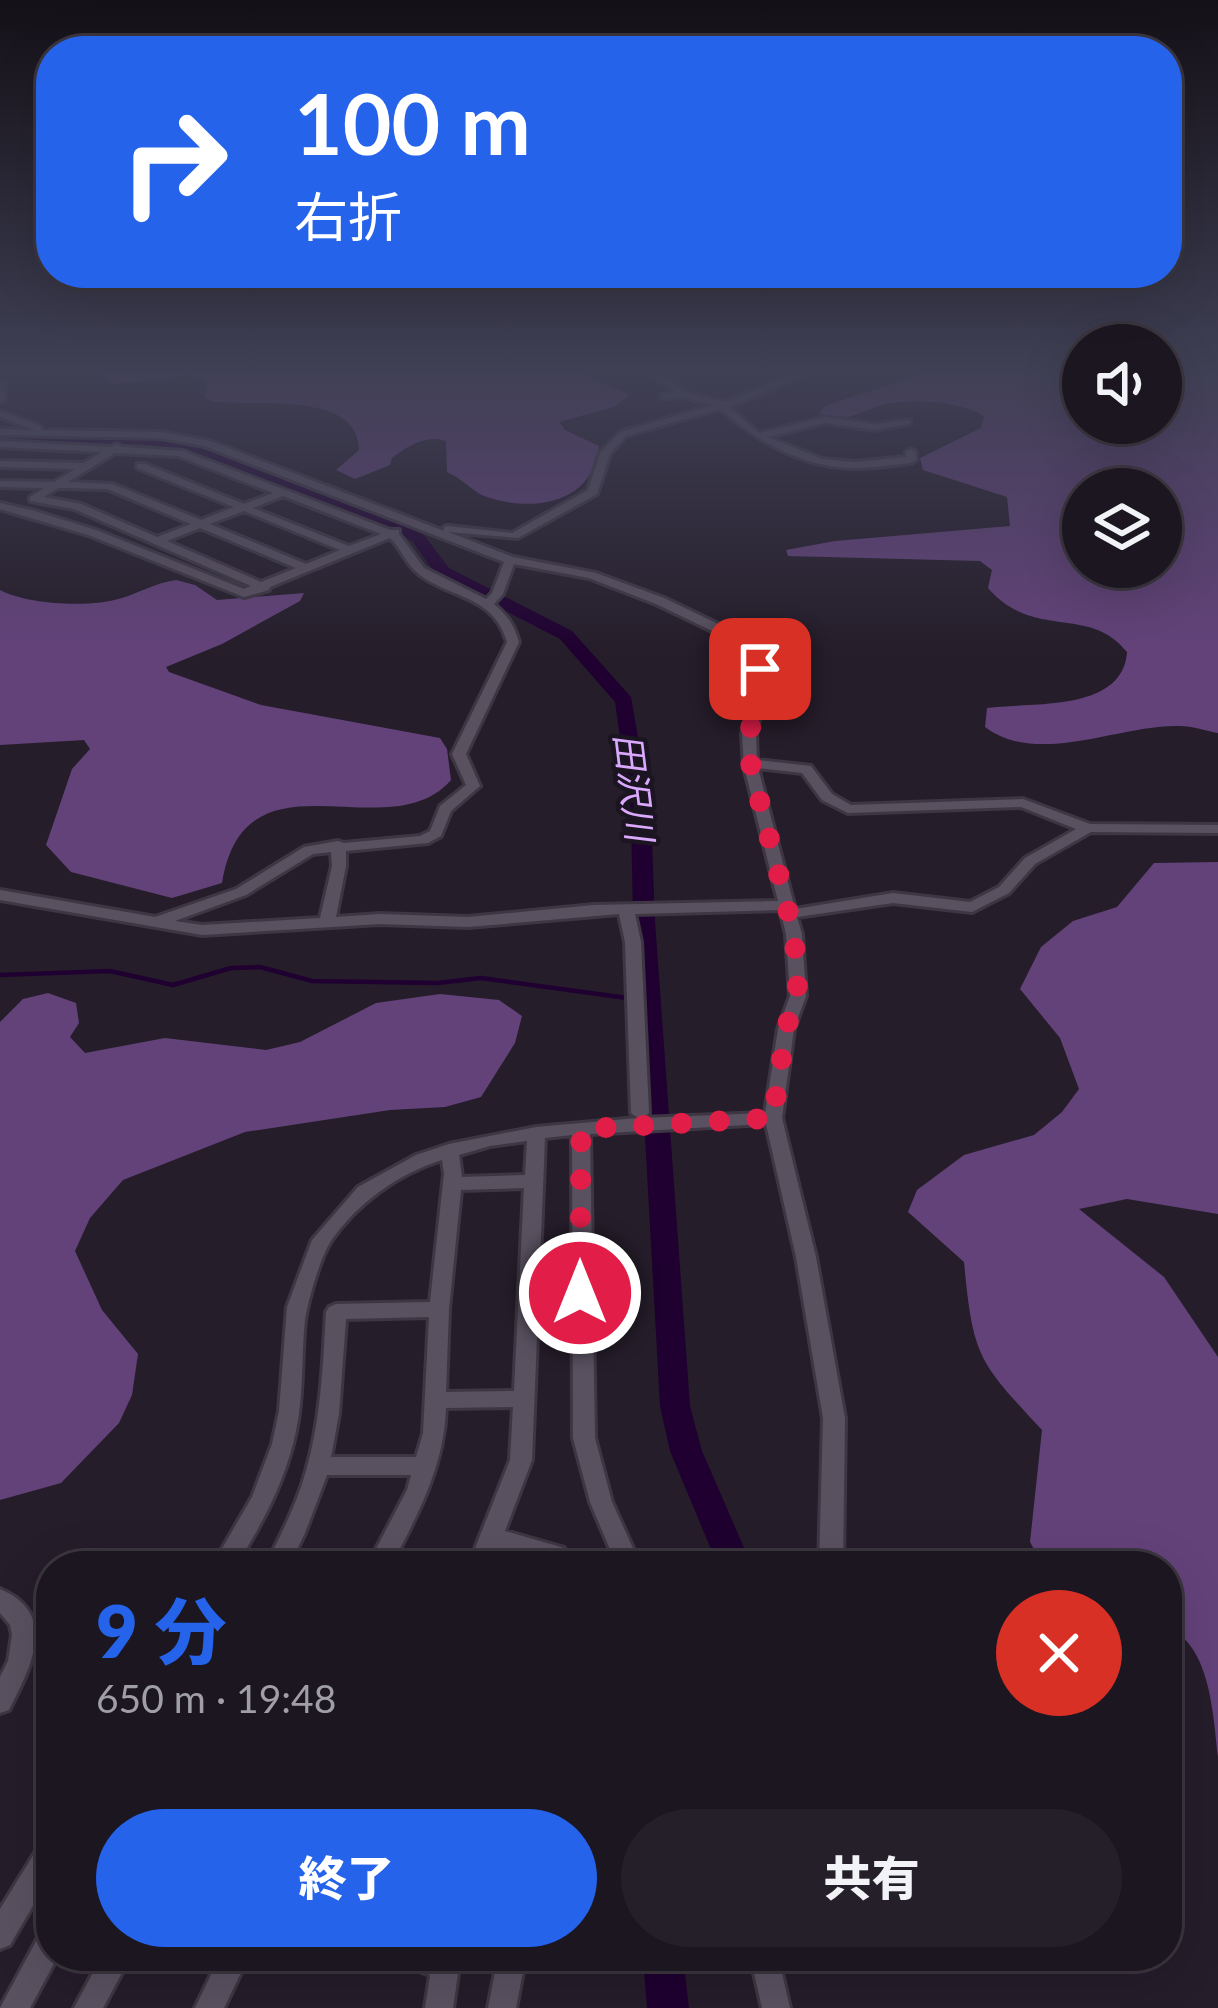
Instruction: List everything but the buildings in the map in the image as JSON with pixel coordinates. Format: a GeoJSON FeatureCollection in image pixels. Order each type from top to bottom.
{"type":"FeatureCollection","features":[{"type":"Feature","properties":{"kind":"street"},"geometry":{"type":"LineString","coordinates":[[92,463],[34,499],[77,506],[265,588]]}},
{"type":"Feature","properties":{"kind":"street"},"geometry":{"type":"LineString","coordinates":[[109,486],[146,463]]}},
{"type":"Feature","properties":{"kind":"street"},"geometry":{"type":"LineString","coordinates":[[156,922],[241,892],[309,850],[423,840],[436,833],[445,809],[473,786],[461,763],[462,742],[513,642],[504,614],[492,600],[424,573],[414,565],[405,543],[391,534],[200,463]]}},
{"type":"Feature","properties":{"kind":"street"},"geometry":{"type":"LineString","coordinates":[[255,463],[510,560],[616,583],[735,637],[762,676],[749,734],[751,763],[789,910],[798,996],[786,1028],[773,1118],[806,1257],[835,1418],[831,1551]]}},
{"type":"Feature","properties":{"kind":"street"},"geometry":{"type":"LineString","coordinates":[[435,529],[519,534],[593,492],[601,463]]}},
{"type":"Feature","properties":{"kind":"street"},"geometry":{"type":"LineString","coordinates":[[827,463],[861,463]]}},
{"type":"Feature","properties":{"kind":"street"},"geometry":{"type":"LineString","coordinates":[[0,464],[86,466]]}},
{"type":"Feature","properties":{"kind":"street"},"geometry":{"type":"LineString","coordinates":[[141,466],[351,551]]}},
{"type":"Feature","properties":{"kind":"street"},"geometry":{"type":"LineString","coordinates":[[0,484],[109,486],[308,569]]}},
{"type":"Feature","properties":{"kind":"street"},"geometry":{"type":"LineString","coordinates":[[157,541],[284,492]]}},
{"type":"Feature","properties":{"kind":"street"},"geometry":{"type":"LineString","coordinates":[[0,506],[52,515],[139,555],[244,593],[418,523]]}},
{"type":"Feature","properties":{"kind":"street"},"geometry":{"type":"LineString","coordinates":[[492,600],[510,560]]}},
{"type":"Feature","properties":{"kind":"street"},"geometry":{"type":"LineString","coordinates":[[751,763],[806,769],[827,797],[848,809],[1023,803],[1088,828],[1218,829]]}},
{"type":"Feature","properties":{"kind":"street"},"geometry":{"type":"LineString","coordinates":[[0,895],[202,930],[328,922],[468,922],[626,909],[789,910],[892,898],[972,908],[1004,890],[1030,861],[1088,828]]}},
{"type":"Feature","properties":{"kind":"street"},"geometry":{"type":"LineString","coordinates":[[328,922],[339,866],[338,845]]}},
{"type":"Feature","properties":{"kind":"street"},"geometry":{"type":"LineString","coordinates":[[626,909],[633,942],[640,1113]]}},
{"type":"Feature","properties":{"kind":"street"},"geometry":{"type":"LineString","coordinates":[[233,1551],[270,1489],[288,1423],[297,1307],[309,1258],[320,1237],[369,1187],[448,1150],[536,1133],[773,1118]]}},
{"type":"Feature","properties":{"kind":"street"},"geometry":{"type":"LineString","coordinates":[[581,1129],[584,1438],[601,1502],[622,1551]]}},
{"type":"Feature","properties":{"kind":"street"},"geometry":{"type":"LineString","coordinates":[[487,1551],[521,1460],[536,1133]]}},
{"type":"Feature","properties":{"kind":"street"},"geometry":{"type":"LineString","coordinates":[[386,1551],[427,1466],[437,1400],[439,1309],[453,1184],[448,1150]]}},
{"type":"Feature","properties":{"kind":"street"},"geometry":{"type":"LineString","coordinates":[[453,1184],[533,1181]]}},
{"type":"Feature","properties":{"kind":"street"},"geometry":{"type":"LineString","coordinates":[[285,1551],[305,1516],[331,1420],[336,1312],[439,1309]]}},
{"type":"Feature","properties":{"kind":"street"},"geometry":{"type":"LineString","coordinates":[[437,1400],[525,1399]]}},
{"type":"Feature","properties":{"kind":"street"},"geometry":{"type":"LineString","coordinates":[[321,1466],[427,1466]]}},
{"type":"Feature","properties":{"kind":"street"},"geometry":{"type":"LineString","coordinates":[[494,1537],[542,1551]]}},
{"type":"Feature","properties":{"kind":"street"},"geometry":{"type":"LineString","coordinates":[[0,1599],[14,1609],[27,1636],[25,1654],[0,1702]]}},
{"type":"Feature","properties":{"kind":"street"},"geometry":{"type":"LineString","coordinates":[[0,1935],[36,1875]]}},
{"type":"Feature","properties":{"kind":"street"},"geometry":{"type":"LineString","coordinates":[[14,2008],[36,1969]]}},
{"type":"Feature","properties":{"kind":"street"},"geometry":{"type":"LineString","coordinates":[[88,2008],[109,1971]]}},
{"type":"Feature","properties":{"kind":"street"},"geometry":{"type":"LineString","coordinates":[[209,2008],[228,1971]]}},
{"type":"Feature","properties":{"kind":"street"},"geometry":{"type":"LineString","coordinates":[[439,2008],[444,1971]]}},
{"type":"Feature","properties":{"kind":"street"},"geometry":{"type":"LineString","coordinates":[[502,2008],[509,1971]]}},
{"type":"Feature","properties":{"kind":"street"},"geometry":{"type":"LineString","coordinates":[[767,1971],[776,2008]]}},
{"type":"Feature","properties":{"kind":"shaded area"},"geometry":{"type":"Polygon","coordinates":[[[344,463],[391,463],[355,479],[336,470],[344,463]]]}},
{"type":"Feature","properties":{"kind":"shaded area"},"geometry":{"type":"Polygon","coordinates":[[[447,463],[595,463],[574,491],[542,503],[505,502],[482,495],[447,472],[447,463]]]}},
{"type":"Feature","properties":{"kind":"shaded area"},"geometry":{"type":"Polygon","coordinates":[[[921,463],[1218,463],[1218,733],[1185,726],[1054,744],[1006,738],[985,727],[987,708],[1049,704],[1092,695],[1122,672],[1127,652],[1096,629],[1024,614],[1006,604],[988,588],[992,570],[980,561],[788,556],[786,550],[835,541],[1010,526],[1007,497],[923,470],[921,463]]]}},
{"type":"Feature","properties":{"kind":"shaded area"},"geometry":{"type":"Polygon","coordinates":[[[176,580],[195,585],[217,600],[304,593],[300,601],[222,644],[166,667],[169,672],[261,705],[440,738],[447,749],[451,780],[424,799],[392,807],[288,808],[259,818],[236,841],[222,883],[172,898],[71,872],[46,845],[72,769],[90,749],[84,740],[0,745],[0,590],[43,602],[94,603],[176,580]]]}},
{"type":"Feature","properties":{"kind":"shaded area"},"geometry":{"type":"Polygon","coordinates":[[[1218,862],[1218,1214],[1127,1199],[1079,1209],[1164,1277],[1218,1357],[1218,1757],[1207,1683],[1193,1649],[1182,1636],[1182,1551],[1035,1551],[1030,1542],[1042,1430],[982,1356],[971,1319],[964,1262],[908,1212],[917,1190],[964,1155],[1034,1135],[1062,1112],[1079,1089],[1060,1038],[1020,989],[1041,947],[1073,921],[1117,907],[1154,863],[1218,862]]]}},
{"type":"Feature","properties":{"kind":"shaded area"},"geometry":{"type":"Polygon","coordinates":[[[48,993],[76,1003],[79,1023],[70,1037],[85,1053],[165,1038],[266,1050],[300,1042],[376,1003],[440,994],[499,1000],[522,1016],[515,1043],[481,1097],[445,1107],[390,1110],[245,1132],[123,1180],[90,1218],[75,1251],[102,1310],[138,1354],[132,1395],[119,1423],[61,1483],[0,1500],[0,1022],[23,999],[48,993]]]}},
{"type":"Feature","properties":{"kind":"waterway","name":"田沢川"},"geometry":{"type":"LineString","coordinates":[[233,463],[418,538],[443,572],[566,635],[624,701],[641,813],[675,1406],[686,1451],[729,1551]]}},
{"type":"Feature","properties":{"kind":"waterway"},"geometry":{"type":"LineString","coordinates":[[0,975],[110,971],[173,985],[231,968],[260,967],[312,981],[438,983],[481,978],[649,1001]]}},
{"type":"Feature","properties":{"kind":"waterway","name":"田沢川"},"geometry":{"type":"LineString","coordinates":[[664,1971],[668,2008]]}},
{"type":"Feature","properties":{"kind":"route"},"geometry":{"type":"LineString","coordinates":[[580,1293],[581,1129],[773,1118],[786,1028],[798,996],[794,934],[751,767],[749,734],[762,682],[760,669]]}}]}
